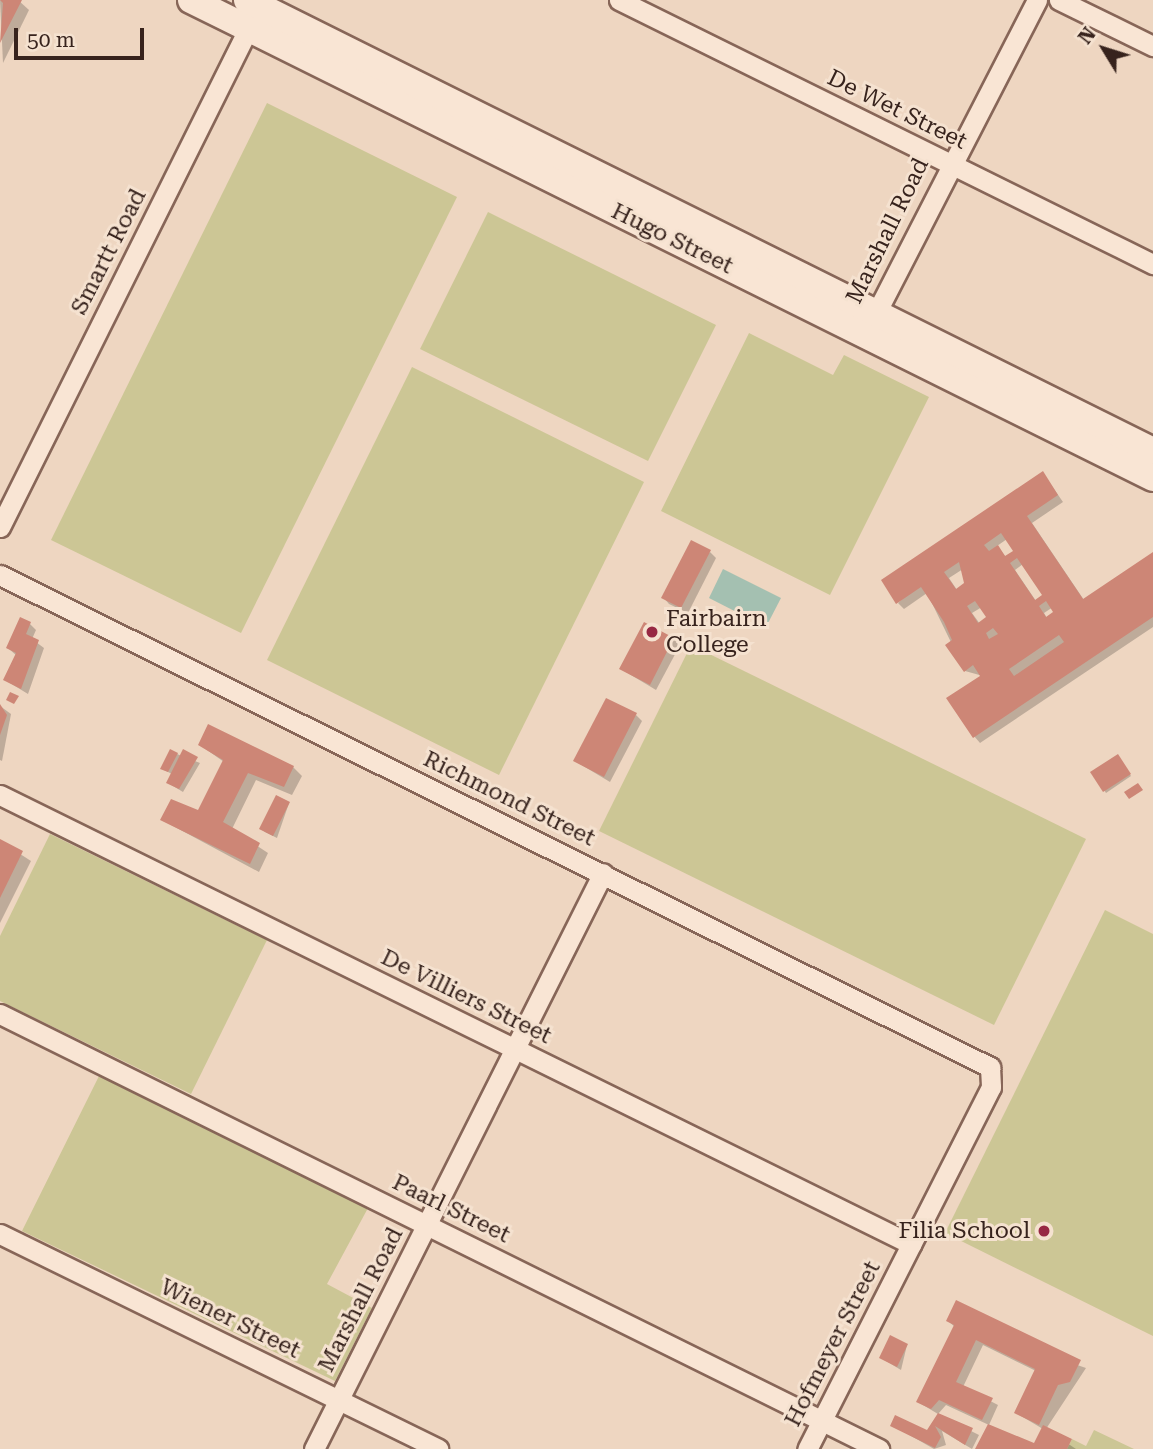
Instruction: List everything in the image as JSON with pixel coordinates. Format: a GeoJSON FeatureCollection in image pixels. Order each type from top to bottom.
{"type":"FeatureCollection","features":[{"type":"Feature","properties":{"kind":"street","name":"Hugo Street"},"geometry":{"type":"LineString","coordinates":[[191,0],[254,9],[870,324],[1153,478]]}},
{"type":"Feature","properties":{"kind":"street","name":"De Wet Street"},"geometry":{"type":"LineString","coordinates":[[619,0],[1153,264]]}},
{"type":"Feature","properties":{"kind":"street","name":"Marshall Road"},"geometry":{"type":"LineString","coordinates":[[870,324],[948,163],[1037,0]]}},
{"type":"Feature","properties":{"kind":"street"},"geometry":{"type":"LineString","coordinates":[[1059,0],[1153,46]]}},
{"type":"Feature","properties":{"kind":"street","name":"Smartt Road"},"geometry":{"type":"LineString","coordinates":[[0,527],[254,9]]}},
{"type":"Feature","properties":{"kind":"street","name":"Hugo Street"},"geometry":{"type":"LineString","coordinates":[[870,324],[1153,451]]}},
{"type":"Feature","properties":{"kind":"street","name":"Richmond Street"},"geometry":{"type":"LineString","coordinates":[[0,575],[985,1063],[992,1073]]}},
{"type":"Feature","properties":{"kind":"street","name":"De Villiers Street"},"geometry":{"type":"LineString","coordinates":[[0,795],[911,1244]]}},
{"type":"Feature","properties":{"kind":"street","name":"Marshall Road"},"geometry":{"type":"LineString","coordinates":[[314,1449],[513,1047],[603,873]]}},
{"type":"Feature","properties":{"kind":"street","name":"Paarl Street"},"geometry":{"type":"LineString","coordinates":[[0,1014],[879,1449]]}},
{"type":"Feature","properties":{"kind":"street","name":"Hofmeyer Street"},"geometry":{"type":"LineString","coordinates":[[807,1449],[911,1244],[992,1073]]}},
{"type":"Feature","properties":{"kind":"street","name":"Wiener Street"},"geometry":{"type":"LineString","coordinates":[[0,1234],[438,1449]]}},
{"type":"Feature","properties":{"kind":"shaded area"},"geometry":{"type":"Polygon","coordinates":[[[267,103],[457,197],[241,633],[51,540],[267,103]]]}},
{"type":"Feature","properties":{"kind":"shaded area"},"geometry":{"type":"Polygon","coordinates":[[[488,212],[716,325],[648,461],[420,349],[488,212]]]}},
{"type":"Feature","properties":{"kind":"shaded area"},"geometry":{"type":"Polygon","coordinates":[[[749,333],[833,375],[844,355],[929,397],[830,595],[661,511],[749,333]]]}},
{"type":"Feature","properties":{"kind":"shaded area"},"geometry":{"type":"Polygon","coordinates":[[[412,367],[644,482],[499,775],[267,660],[412,367]]]}},
{"type":"Feature","properties":{"kind":"shaded area"},"geometry":{"type":"Polygon","coordinates":[[[723,569],[781,598],[766,627],[709,598],[723,569]]]}},
{"type":"Feature","properties":{"kind":"shaded area"},"geometry":{"type":"Polygon","coordinates":[[[691,645],[1086,839],[994,1025],[599,831],[691,645]]]}},
{"type":"Feature","properties":{"kind":"shaded area"},"geometry":{"type":"Polygon","coordinates":[[[50,834],[267,940],[191,1094],[0,1001],[0,936],[50,834]]]}},
{"type":"Feature","properties":{"kind":"shaded area"},"geometry":{"type":"Polygon","coordinates":[[[1105,910],[1153,934],[1153,1336],[945,1233],[1105,910]]]}},
{"type":"Feature","properties":{"kind":"shaded area"},"geometry":{"type":"Polygon","coordinates":[[[99,1076],[368,1208],[327,1284],[372,1308],[335,1381],[22,1231],[99,1076]]]}},
{"type":"Feature","properties":{"kind":"shaded area"},"geometry":{"type":"Polygon","coordinates":[[[1094,1430],[1134,1449],[1067,1449],[1072,1439],[1086,1446],[1094,1430]]]}},
{"type":"Feature","properties":{"kind":"building"},"geometry":{"type":"Polygon","coordinates":[[[0,0],[22,0],[0,43],[3,3],[0,0]]]}},
{"type":"Feature","properties":{"kind":"building"},"geometry":{"type":"Polygon","coordinates":[[[1043,471],[1058,495],[1027,516],[1083,599],[1153,552],[1153,617],[973,738],[946,698],[980,676],[973,665],[964,672],[945,645],[952,640],[944,622],[921,587],[896,604],[881,580],[1043,471]],[[1001,533],[984,545],[989,551],[998,545],[1005,556],[1013,551],[1001,533]],[[1017,558],[1010,563],[1035,600],[1042,595],[1017,558]],[[959,562],[944,572],[956,589],[964,583],[959,562]],[[975,601],[967,606],[978,623],[986,617],[975,601]],[[1046,601],[1039,606],[1046,617],[1053,612],[1046,601]],[[993,628],[986,633],[989,639],[998,634],[993,628]],[[1059,635],[1009,669],[1014,676],[1064,642],[1059,635]]]}},
{"type":"Feature","properties":{"kind":"building"},"geometry":{"type":"Polygon","coordinates":[[[691,540],[711,550],[681,608],[661,598],[691,540]]]}},
{"type":"Feature","properties":{"kind":"building"},"geometry":{"type":"Polygon","coordinates":[[[20,617],[31,622],[26,634],[39,640],[21,689],[3,680],[16,653],[6,648],[20,617]]]}},
{"type":"Feature","properties":{"kind":"building"},"geometry":{"type":"Polygon","coordinates":[[[644,622],[674,638],[650,685],[619,669],[644,622]]]}},
{"type":"Feature","properties":{"kind":"building"},"geometry":{"type":"Polygon","coordinates":[[[10,692],[19,696],[14,704],[6,700],[10,692]]]}},
{"type":"Feature","properties":{"kind":"building"},"geometry":{"type":"Polygon","coordinates":[[[606,698],[637,713],[604,777],[573,761],[606,698]]]}},
{"type":"Feature","properties":{"kind":"building"},"geometry":{"type":"Polygon","coordinates":[[[0,704],[7,715],[0,735],[0,704]]]}},
{"type":"Feature","properties":{"kind":"building"},"geometry":{"type":"Polygon","coordinates":[[[208,724],[294,766],[284,787],[248,773],[223,822],[260,843],[250,864],[160,820],[171,799],[198,810],[223,760],[198,745],[208,724]]]}},
{"type":"Feature","properties":{"kind":"building"},"geometry":{"type":"Polygon","coordinates":[[[170,749],[178,753],[168,772],[160,769],[170,749]]]}},
{"type":"Feature","properties":{"kind":"building"},"geometry":{"type":"Polygon","coordinates":[[[183,749],[198,757],[179,789],[166,783],[183,749]]]}},
{"type":"Feature","properties":{"kind":"building"},"geometry":{"type":"Polygon","coordinates":[[[1118,754],[1131,774],[1103,792],[1090,772],[1118,754]]]}},
{"type":"Feature","properties":{"kind":"building"},"geometry":{"type":"Polygon","coordinates":[[[1138,783],[1143,790],[1129,799],[1124,792],[1138,783]]]}},
{"type":"Feature","properties":{"kind":"building"},"geometry":{"type":"Polygon","coordinates":[[[276,795],[290,802],[273,836],[259,829],[276,795]]]}},
{"type":"Feature","properties":{"kind":"building"},"geometry":{"type":"Polygon","coordinates":[[[0,839],[23,851],[0,898],[0,839]]]}},
{"type":"Feature","properties":{"kind":"building"},"geometry":{"type":"Polygon","coordinates":[[[956,1300],[1081,1360],[1070,1382],[1058,1385],[1039,1425],[1014,1413],[1035,1369],[976,1340],[956,1382],[993,1398],[982,1420],[939,1400],[931,1409],[916,1402],[954,1325],[946,1321],[956,1300]]]}},
{"type":"Feature","properties":{"kind":"building"},"geometry":{"type":"Polygon","coordinates":[[[890,1335],[908,1344],[897,1367],[879,1358],[890,1335]]]}},
{"type":"Feature","properties":{"kind":"building"},"geometry":{"type":"Polygon","coordinates":[[[938,1413],[973,1428],[965,1445],[935,1426],[941,1437],[935,1448],[890,1426],[895,1415],[927,1430],[938,1413]]]}},
{"type":"Feature","properties":{"kind":"building"},"geometry":{"type":"Polygon","coordinates":[[[988,1424],[1034,1443],[1043,1425],[1072,1439],[1067,1449],[975,1449],[988,1424]]]}},
{"type":"Feature","properties":{"kind":"place","name":"Fairbairn College"},"geometry":{"type":"Point","coordinates":[652,632]}},
{"type":"Feature","properties":{"kind":"place","name":"Filia School"},"geometry":{"type":"Point","coordinates":[1044,1231]}}]}
